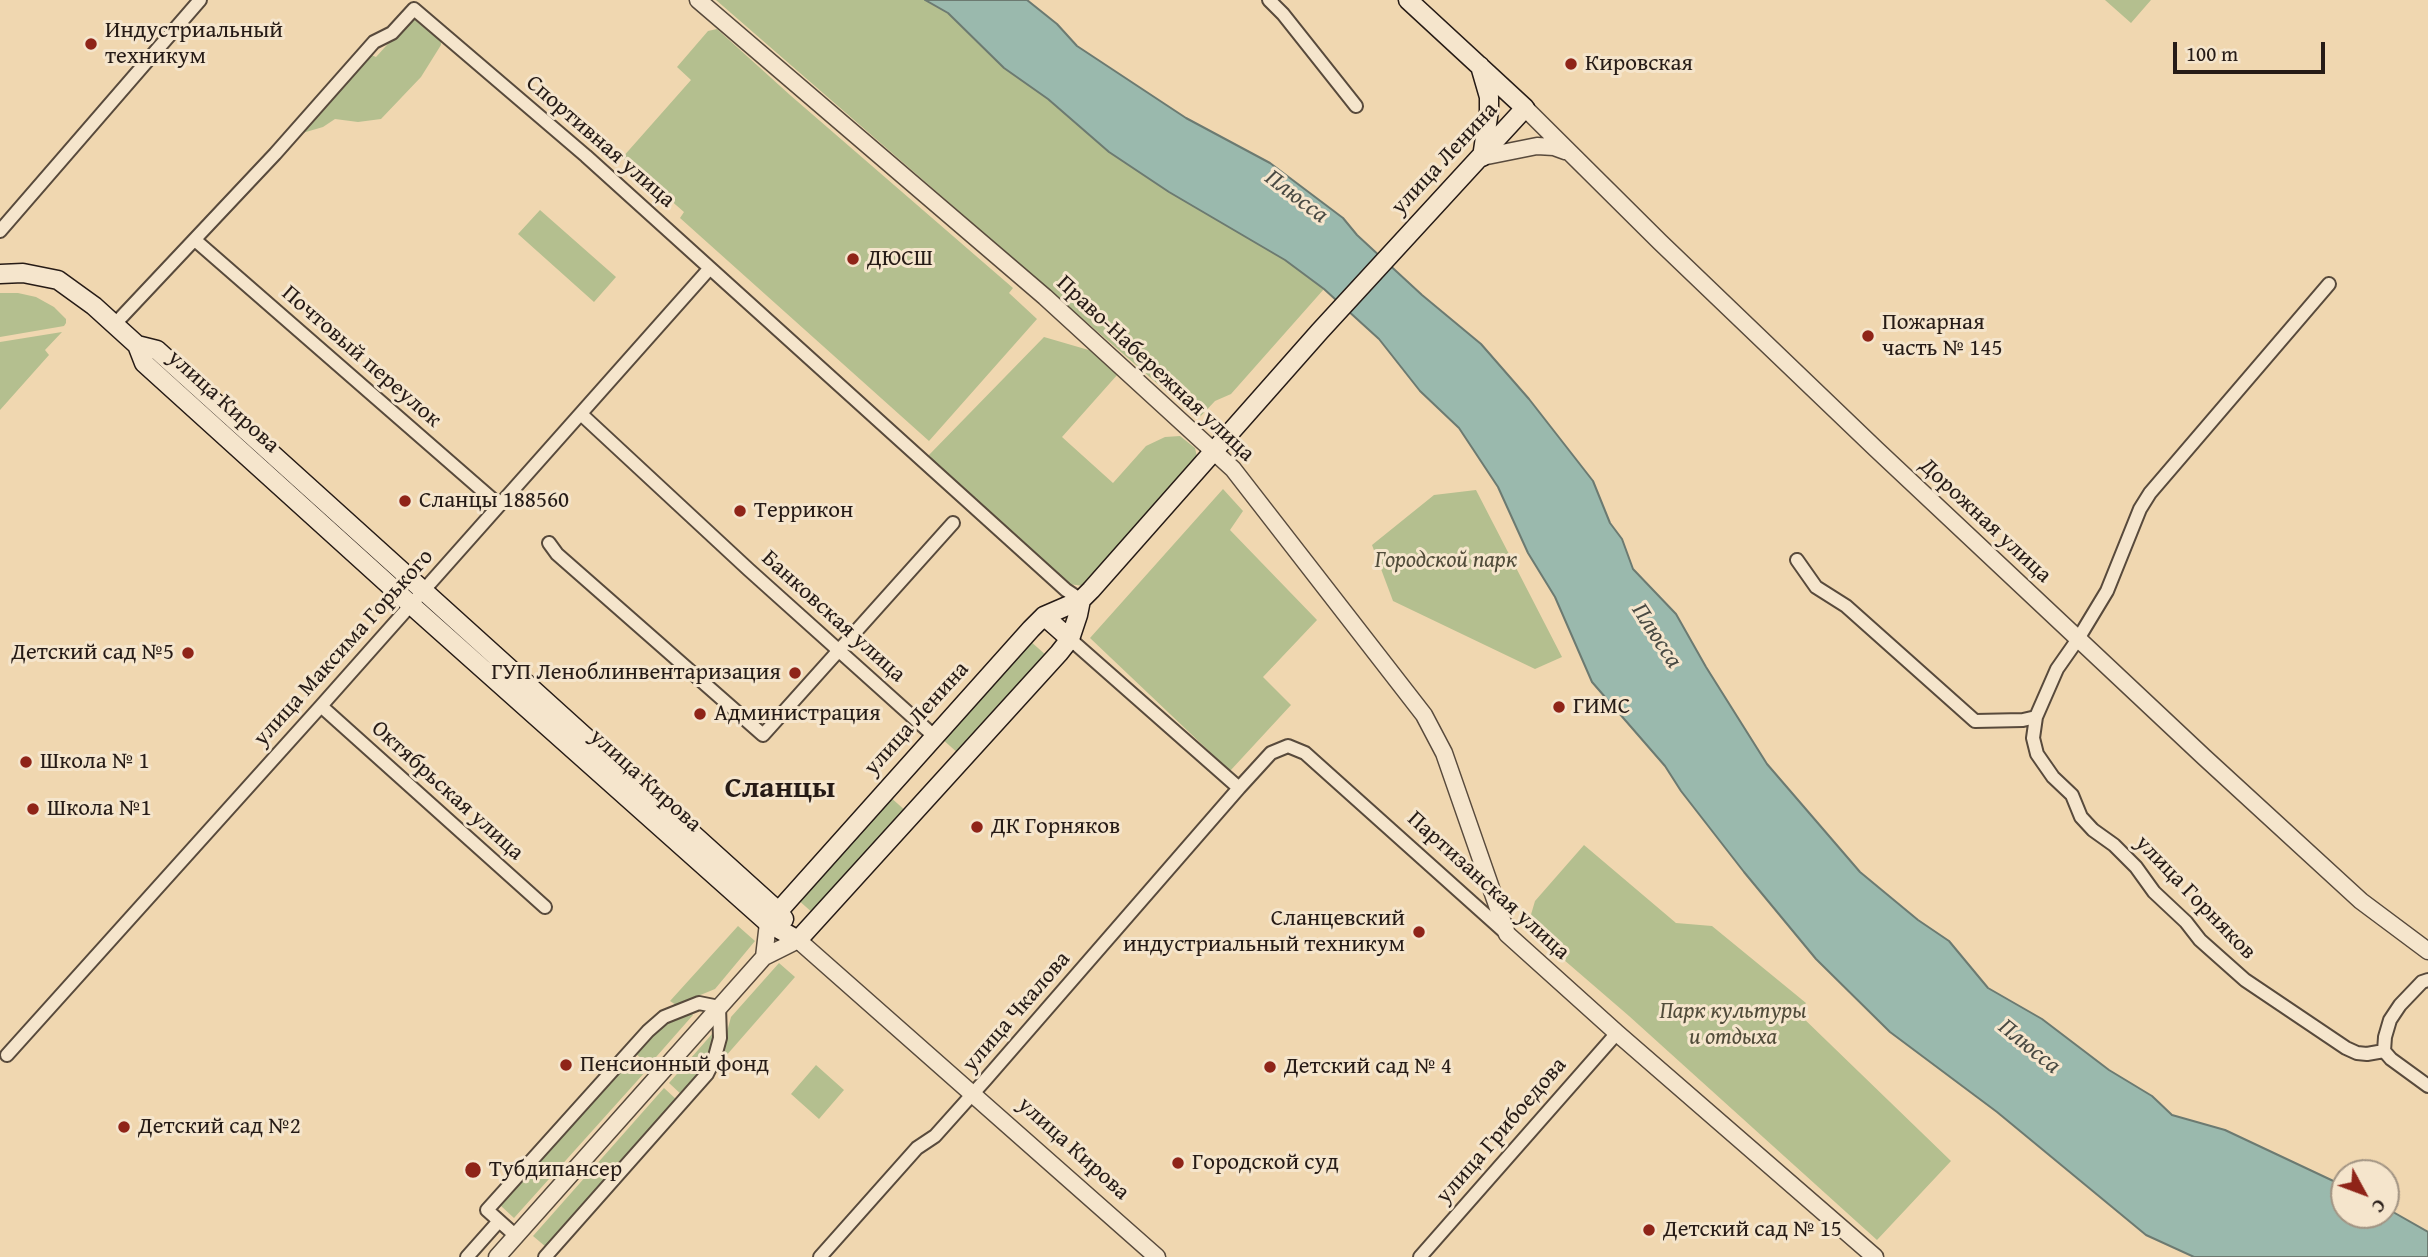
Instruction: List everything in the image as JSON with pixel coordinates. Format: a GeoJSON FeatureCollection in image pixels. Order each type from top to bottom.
{"type":"FeatureCollection","features":[{"type":"Feature","properties":{"kind":"main road"},"geometry":{"type":"LineString","coordinates":[[1408,0],[1525,108]]}},
{"type":"Feature","properties":{"kind":"main road"},"geometry":{"type":"LineString","coordinates":[[1480,66],[1489,97],[1482,157]]}},
{"type":"Feature","properties":{"kind":"main road","name":"улица Ленина"},"geometry":{"type":"LineString","coordinates":[[773,917],[1044,616],[1081,600],[1320,331],[1525,108]]}},
{"type":"Feature","properties":{"kind":"main road"},"geometry":{"type":"LineString","coordinates":[[0,274],[23,273],[58,280],[137,345]]}},
{"type":"Feature","properties":{"kind":"main road","name":"улица Кирова"},"geometry":{"type":"LineString","coordinates":[[137,345],[157,350],[424,590],[797,940]]}},
{"type":"Feature","properties":{"kind":"main road","name":"улица Кирова"},"geometry":{"type":"LineString","coordinates":[[137,345],[144,363],[411,605],[773,917]]}},
{"type":"Feature","properties":{"kind":"main road","name":"улица Ленина"},"geometry":{"type":"LineString","coordinates":[[797,940],[1070,639],[1081,600]]}},
{"type":"Feature","properties":{"kind":"main road"},"geometry":{"type":"LineString","coordinates":[[1044,616],[1070,639]]}},
{"type":"Feature","properties":{"kind":"street"},"geometry":{"type":"LineString","coordinates":[[0,230],[200,0]]}},
{"type":"Feature","properties":{"kind":"street","name":"Право-Набережная улица"},"geometry":{"type":"LineString","coordinates":[[698,0],[1045,297],[1233,469],[1424,715],[1444,753],[1507,934]]}},
{"type":"Feature","properties":{"kind":"street"},"geometry":{"type":"LineString","coordinates":[[1269,0],[1356,106]]}},
{"type":"Feature","properties":{"kind":"street","name":"Спортивная улица"},"geometry":{"type":"LineString","coordinates":[[114,325],[275,154],[374,42],[392,33],[414,9],[586,156],[1060,585],[1081,600]]}},
{"type":"Feature","properties":{"kind":"street","name":"Дорожная улица"},"geometry":{"type":"LineString","coordinates":[[1525,108],[1876,449],[2078,639],[2361,901],[2428,951]]}},
{"type":"Feature","properties":{"kind":"street"},"geometry":{"type":"LineString","coordinates":[[1482,157],[1537,146],[1554,147],[1569,153]]}},
{"type":"Feature","properties":{"kind":"street","name":"Почтовый переулок"},"geometry":{"type":"LineString","coordinates":[[195,240],[499,505]]}},
{"type":"Feature","properties":{"kind":"street","name":"улица Максима Горького"},"geometry":{"type":"LineString","coordinates":[[7,1055],[710,268]]}},
{"type":"Feature","properties":{"kind":"street","name":"улица Горняков"},"geometry":{"type":"LineString","coordinates":[[2329,284],[2150,493],[2132,527],[2107,591],[2057,669],[2036,717],[2033,738],[2037,754],[2053,777],[2072,795],[2081,817],[2136,867],[2154,892],[2174,909],[2200,940],[2245,979],[2346,1048],[2367,1054],[2384,1051]]}},
{"type":"Feature","properties":{"kind":"street","name":"Банковская улица"},"geometry":{"type":"LineString","coordinates":[[581,414],[934,736]]}},
{"type":"Feature","properties":{"kind":"street"},"geometry":{"type":"LineString","coordinates":[[549,543],[557,554],[763,735],[953,523]]}},
{"type":"Feature","properties":{"kind":"street"},"geometry":{"type":"LineString","coordinates":[[1797,560],[1816,587],[1846,607],[1975,721],[2023,720],[2036,717]]}},
{"type":"Feature","properties":{"kind":"street"},"geometry":{"type":"LineString","coordinates":[[1070,639],[1239,789]]}},
{"type":"Feature","properties":{"kind":"street","name":"Октябрьская улица"},"geometry":{"type":"LineString","coordinates":[[321,706],[545,907]]}},
{"type":"Feature","properties":{"kind":"street","name":"Партизанская улица"},"geometry":{"type":"LineString","coordinates":[[1239,789],[1271,753],[1288,746],[1305,753],[1617,1033],[1873,1256]]}},
{"type":"Feature","properties":{"kind":"street","name":"улица Чкалова"},"geometry":{"type":"LineString","coordinates":[[820,1257],[918,1148],[935,1136],[973,1094],[1239,789]]}},
{"type":"Feature","properties":{"kind":"street"},"geometry":{"type":"LineString","coordinates":[[764,957],[773,917]]}},
{"type":"Feature","properties":{"kind":"street","name":"улица Ленина"},"geometry":{"type":"LineString","coordinates":[[497,1257],[764,957],[797,940]]}},
{"type":"Feature","properties":{"kind":"street","name":"улица Кирова"},"geometry":{"type":"LineString","coordinates":[[797,940],[1157,1257]]}},
{"type":"Feature","properties":{"kind":"street"},"geometry":{"type":"LineString","coordinates":[[2428,980],[2416,987],[2400,1004],[2387,1029],[2384,1051],[2390,1059],[2428,1086]]}},
{"type":"Feature","properties":{"kind":"street"},"geometry":{"type":"LineString","coordinates":[[516,1236],[487,1210],[648,1031],[664,1017],[699,1003],[719,1007],[720,1038],[707,1074],[545,1257]]}},
{"type":"Feature","properties":{"kind":"street","name":"улица Грибоедова"},"geometry":{"type":"LineString","coordinates":[[1420,1257],[1617,1033]]}},
{"type":"Feature","properties":{"kind":"street"},"geometry":{"type":"LineString","coordinates":[[467,1257],[499,1221]]}},
{"type":"Feature","properties":{"kind":"green space"},"geometry":{"type":"Polygon","coordinates":[[[716,0],[925,0],[948,13],[1004,68],[1169,192],[1285,260],[1324,289],[1231,394],[1215,401],[1198,419],[716,0]]]}},
{"type":"Feature","properties":{"kind":"green space"},"geometry":{"type":"Polygon","coordinates":[[[2105,0],[2151,0],[2131,23],[2105,0]]]}},
{"type":"Feature","properties":{"kind":"green space"},"geometry":{"type":"Polygon","coordinates":[[[414,19],[441,41],[441,45],[421,77],[381,119],[358,122],[335,119],[323,127],[299,134],[369,54],[376,57],[405,25],[414,19]]]}},
{"type":"Feature","properties":{"kind":"green space","name":"ДЮСШ"},"geometry":{"type":"Polygon","coordinates":[[[717,29],[1013,288],[1009,293],[1037,319],[929,441],[680,218],[684,212],[622,158],[691,80],[677,67],[708,31],[717,29]]]}},
{"type":"Feature","properties":{"kind":"green space"},"geometry":{"type":"Polygon","coordinates":[[[540,210],[616,277],[594,302],[518,234],[540,210]]]}},
{"type":"Feature","properties":{"kind":"green space"},"geometry":{"type":"Polygon","coordinates":[[[0,293],[36,297],[54,307],[66,319],[66,323],[64,326],[0,337],[0,293]]]}},
{"type":"Feature","properties":{"kind":"green space"},"geometry":{"type":"Polygon","coordinates":[[[62,332],[45,350],[49,355],[0,410],[0,342],[62,332]]]}},
{"type":"Feature","properties":{"kind":"green space"},"geometry":{"type":"Polygon","coordinates":[[[1044,337],[1092,351],[1118,374],[1062,437],[1113,483],[1146,446],[1165,437],[1180,436],[1195,448],[1197,457],[1084,586],[1068,584],[927,457],[1044,337]]]}},
{"type":"Feature","properties":{"kind":"green space"},"geometry":{"type":"Polygon","coordinates":[[[1223,489],[1243,511],[1230,530],[1317,620],[1263,677],[1291,705],[1230,771],[1090,638],[1223,489]]]}},
{"type":"Feature","properties":{"kind":"green space","name":"Городской парк"},"geometry":{"type":"Polygon","coordinates":[[[1476,490],[1562,657],[1535,669],[1393,601],[1372,545],[1434,495],[1476,490]]]}},
{"type":"Feature","properties":{"kind":"green space"},"geometry":{"type":"Polygon","coordinates":[[[1029,640],[1047,656],[959,754],[941,738],[1029,640]]]}},
{"type":"Feature","properties":{"kind":"green space"},"geometry":{"type":"Polygon","coordinates":[[[889,796],[907,812],[814,914],[797,899],[889,796]]]}},
{"type":"Feature","properties":{"kind":"green space","name":"Парк культуры и отдыха"},"geometry":{"type":"Polygon","coordinates":[[[1584,845],[1676,923],[1712,926],[1806,1003],[1798,1013],[1951,1161],[1877,1240],[1629,1016],[1527,928],[1535,901],[1584,845]]]}},
{"type":"Feature","properties":{"kind":"green space"},"geometry":{"type":"Polygon","coordinates":[[[738,926],[755,941],[715,989],[676,1005],[670,1001],[738,926]]]}},
{"type":"Feature","properties":{"kind":"green space"},"geometry":{"type":"Polygon","coordinates":[[[779,963],[795,977],[718,1065],[731,1017],[779,963]]]}},
{"type":"Feature","properties":{"kind":"green space"},"geometry":{"type":"Polygon","coordinates":[[[691,1013],[693,1015],[649,1065],[635,1053],[665,1023],[691,1013]]]}},
{"type":"Feature","properties":{"kind":"green space"},"geometry":{"type":"Polygon","coordinates":[[[712,1034],[715,1039],[704,1069],[682,1095],[669,1083],[712,1034]]]}},
{"type":"Feature","properties":{"kind":"green space"},"geometry":{"type":"Polygon","coordinates":[[[631,1057],[646,1071],[514,1218],[500,1205],[631,1057]]]}},
{"type":"Feature","properties":{"kind":"green space"},"geometry":{"type":"Polygon","coordinates":[[[816,1065],[844,1090],[819,1119],[791,1094],[816,1065]]]}},
{"type":"Feature","properties":{"kind":"green space"},"geometry":{"type":"Polygon","coordinates":[[[664,1088],[677,1100],[546,1247],[533,1236],[664,1088]]]}},
{"type":"Feature","properties":{"kind":"water","name":"Плюсса"},"geometry":{"type":"Polygon","coordinates":[[[925,0],[1027,0],[1057,24],[1077,46],[1186,118],[1270,163],[1343,218],[1357,235],[1422,295],[1481,344],[1529,399],[1593,481],[1610,523],[1622,539],[1633,569],[1676,614],[1767,764],[1860,872],[1918,920],[1949,941],[1988,988],[2042,1019],[2109,1070],[2152,1096],[2172,1115],[2225,1130],[2330,1179],[2330,1229],[2400,1229],[2400,1216],[2428,1232],[2428,1257],[2194,1257],[2146,1235],[1997,1112],[1890,1032],[1816,959],[1744,872],[1681,791],[1665,766],[1592,682],[1555,597],[1528,553],[1498,487],[1459,428],[1420,391],[1379,339],[1324,289],[1285,260],[1169,192],[1109,152],[1048,99],[1004,68],[948,13],[925,0]]]}},
{"type":"Feature","properties":{"kind":"place","name":"Индустриальный техникум"},"geometry":{"type":"Point","coordinates":[91,44]}},
{"type":"Feature","properties":{"kind":"place","name":"Кировская"},"geometry":{"type":"Point","coordinates":[1571,64]}},
{"type":"Feature","properties":{"kind":"place","name":"ДЮСШ"},"geometry":{"type":"Point","coordinates":[853,259]}},
{"type":"Feature","properties":{"kind":"place","name":"Пожарная часть № 145"},"geometry":{"type":"Point","coordinates":[1868,336]}},
{"type":"Feature","properties":{"kind":"place","name":"Сланцы 188560"},"geometry":{"type":"Point","coordinates":[405,501]}},
{"type":"Feature","properties":{"kind":"place","name":"Террикон"},"geometry":{"type":"Point","coordinates":[740,511]}},
{"type":"Feature","properties":{"kind":"place","name":"Детский сад №5"},"geometry":{"type":"Point","coordinates":[188,653]}},
{"type":"Feature","properties":{"kind":"place","name":"ГУП Леноблинвентаризация"},"geometry":{"type":"Point","coordinates":[795,673]}},
{"type":"Feature","properties":{"kind":"place","name":"ГИМС"},"geometry":{"type":"Point","coordinates":[1559,707]}},
{"type":"Feature","properties":{"kind":"place","name":"Администрация"},"geometry":{"type":"Point","coordinates":[700,714]}},
{"type":"Feature","properties":{"kind":"place","name":"Школа № 1"},"geometry":{"type":"Point","coordinates":[26,762]}},
{"type":"Feature","properties":{"kind":"place","name":"Школа №1"},"geometry":{"type":"Point","coordinates":[33,809]}},
{"type":"Feature","properties":{"kind":"place","name":"ДК Горняков"},"geometry":{"type":"Point","coordinates":[977,827]}},
{"type":"Feature","properties":{"kind":"place","name":"Сланцевский индустриальный техникум"},"geometry":{"type":"Point","coordinates":[1419,932]}},
{"type":"Feature","properties":{"kind":"place","name":"Пенсионный фонд"},"geometry":{"type":"Point","coordinates":[566,1065]}},
{"type":"Feature","properties":{"kind":"place","name":"Детский сад № 4"},"geometry":{"type":"Point","coordinates":[1270,1067]}},
{"type":"Feature","properties":{"kind":"place","name":"Детский сад №2"},"geometry":{"type":"Point","coordinates":[124,1127]}},
{"type":"Feature","properties":{"kind":"place","name":"Городской суд"},"geometry":{"type":"Point","coordinates":[1178,1163]}},
{"type":"Feature","properties":{"kind":"place","name":"Тубдипансер"},"geometry":{"type":"Point","coordinates":[473,1170]}},
{"type":"Feature","properties":{"kind":"place","name":"Детский сад № 15"},"geometry":{"type":"Point","coordinates":[1649,1230]}},
{"type":"Feature","properties":{"kind":"district","name":"Сланцы"},"geometry":{"type":"Point","coordinates":[780,789]}}]}
